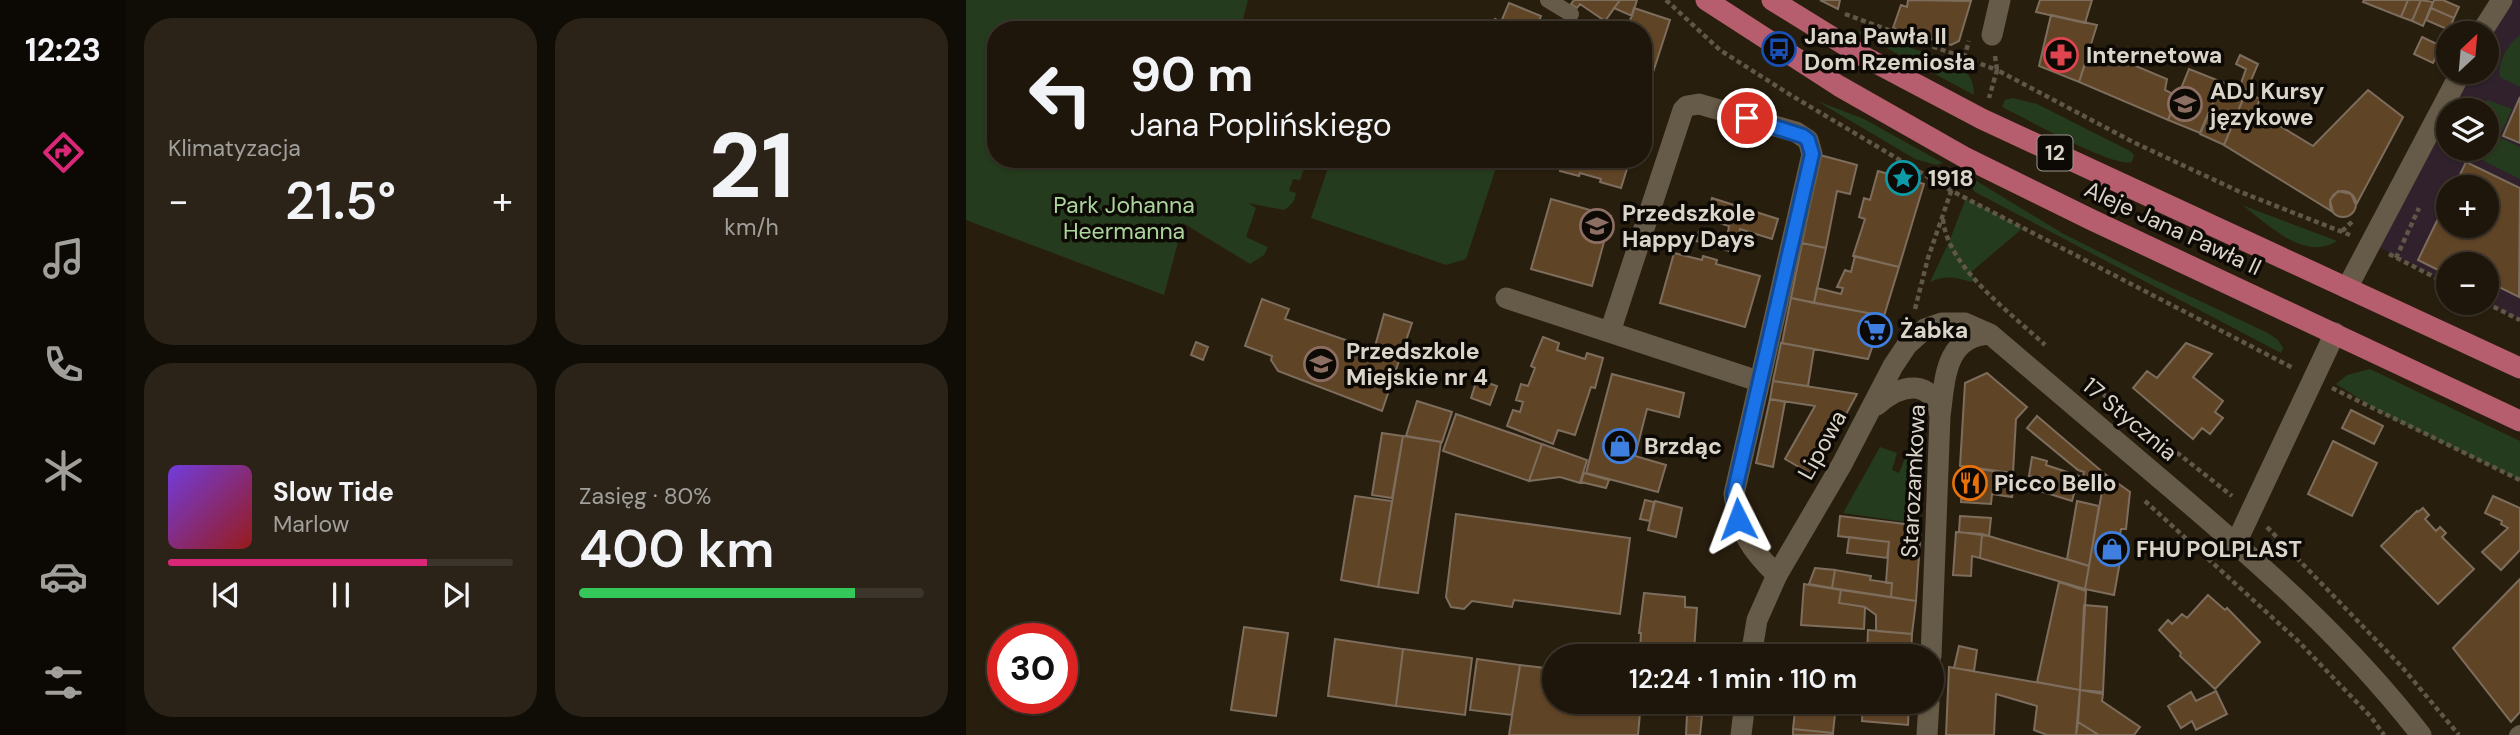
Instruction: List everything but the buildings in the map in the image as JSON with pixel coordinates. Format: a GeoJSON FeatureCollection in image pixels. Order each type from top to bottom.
{"type":"FeatureCollection","features":[{"type":"Feature","properties":{"kind":"main road","name":"Aleje Jana Pawła II"},"geometry":{"type":"LineString","coordinates":[[1706,0],[1839,86],[1944,146],[2092,220],[2520,421]]}},
{"type":"Feature","properties":{"kind":"main road","name":"Aleje Jana Pawła II"},"geometry":{"type":"LineString","coordinates":[[1772,0],[1861,55],[1982,119],[2520,368]]}},
{"type":"Feature","properties":{"kind":"street"},"geometry":{"type":"LineString","coordinates":[[1993,35],[2000,0]]}},
{"type":"Feature","properties":{"kind":"street"},"geometry":{"type":"LineString","coordinates":[[2489,21],[2502,0]]}},
{"type":"Feature","properties":{"kind":"street"},"geometry":{"type":"LineString","coordinates":[[2347,288],[2455,84]]}},
{"type":"Feature","properties":{"kind":"street"},"geometry":{"type":"LineString","coordinates":[[1610,332],[1683,110],[1692,104],[1699,104],[1796,132],[1808,140],[1812,154],[1734,494],[1738,519],[1746,540],[1777,575]]}},
{"type":"Feature","properties":{"kind":"street"},"geometry":{"type":"LineString","coordinates":[[1506,298],[1758,382]]}},
{"type":"Feature","properties":{"kind":"street","name":"Lipowa"},"geometry":{"type":"LineString","coordinates":[[1753,644],[1757,621],[1777,575],[1907,345],[1925,329],[1942,323],[1965,323],[1990,334]]}},
{"type":"Feature","properties":{"kind":"street"},"geometry":{"type":"LineString","coordinates":[[2236,543],[2335,333]]}},
{"type":"Feature","properties":{"kind":"street","name":"17 Stycznia"},"geometry":{"type":"LineString","coordinates":[[1990,334],[2236,543],[2321,620],[2386,690],[2421,735]]}},
{"type":"Feature","properties":{"kind":"street","name":"Starozamkowa"},"geometry":{"type":"LineString","coordinates":[[1931,644],[1940,416],[1945,379],[1954,353],[1964,341],[1976,335],[1990,334]]}},
{"type":"Feature","properties":{"kind":"street"},"geometry":{"type":"LineString","coordinates":[[1872,409],[1903,388],[1918,387],[1933,397],[1940,416]]}},
{"type":"Feature","properties":{"kind":"street"},"geometry":{"type":"LineString","coordinates":[[1741,735],[1744,714]]}},
{"type":"Feature","properties":{"kind":"street"},"geometry":{"type":"LineString","coordinates":[[1927,735],[1928,714]]}},
{"type":"Feature","properties":{"kind":"lane"},"geometry":{"type":"LineString","coordinates":[[1548,0],[1571,14]]}},
{"type":"Feature","properties":{"kind":"path"},"geometry":{"type":"LineString","coordinates":[[1666,0],[1720,50],[1950,190],[2313,378],[2520,480]]}},
{"type":"Feature","properties":{"kind":"path"},"geometry":{"type":"LineString","coordinates":[[2480,88],[2503,44]]}},
{"type":"Feature","properties":{"kind":"path"},"geometry":{"type":"LineString","coordinates":[[1997,70],[2133,142],[2238,191],[2370,242],[2436,278]]}},
{"type":"Feature","properties":{"kind":"path"},"geometry":{"type":"LineString","coordinates":[[1907,345],[1928,258],[1950,190]]}},
{"type":"Feature","properties":{"kind":"path"},"geometry":{"type":"LineString","coordinates":[[1942,214],[1944,234],[1969,274],[2060,360],[2043,378]]}},
{"type":"Feature","properties":{"kind":"path"},"geometry":{"type":"LineString","coordinates":[[2499,310],[2520,320]]}},
{"type":"Feature","properties":{"kind":"path"},"geometry":{"type":"LineString","coordinates":[[2137,494],[2298,640],[2371,717],[2384,735]]}},
{"type":"Feature","properties":{"kind":"shaded area"},"geometry":{"type":"Polygon","coordinates":[[[2502,0],[2520,0],[2520,320],[2499,310],[2499,252],[2436,252],[2436,278],[2370,242],[2436,119],[2436,161],[2499,161],[2499,98],[2447,98],[2455,84],[2499,84],[2499,21],[2492,21],[2502,0]]]}},
{"type":"Feature","properties":{"kind":"green space","name":"Park Johanna Heermanna"},"geometry":{"type":"Polygon","coordinates":[[[966,0],[1248,0],[1242,21],[987,21],[987,168],[1304,168],[1300,180],[1293,179],[1289,191],[1296,193],[1292,203],[1284,210],[1248,203],[1256,208],[1246,237],[1268,247],[1264,255],[1250,264],[1183,223],[1164,295],[966,220],[966,0]]]}},
{"type":"Feature","properties":{"kind":"green space"},"geometry":{"type":"Polygon","coordinates":[[[1849,28],[1958,63],[1970,77],[1974,95],[1849,28]]]}},
{"type":"Feature","properties":{"kind":"green space"},"geometry":{"type":"Polygon","coordinates":[[[2520,35],[2520,87],[2500,77],[2500,66],[2511,43],[2520,35]]]}},
{"type":"Feature","properties":{"kind":"green space"},"geometry":{"type":"Polygon","coordinates":[[[2013,98],[2037,104],[2130,151],[2134,155],[2132,162],[2122,162],[2089,150],[2002,107],[2005,100],[2013,98]]]}},
{"type":"Feature","properties":{"kind":"green space"},"geometry":{"type":"Polygon","coordinates":[[[1817,101],[1864,119],[1943,163],[1936,165],[1915,159],[1817,101]]]}},
{"type":"Feature","properties":{"kind":"green space"},"geometry":{"type":"Polygon","coordinates":[[[2499,104],[2512,109],[2499,137],[2499,104]]]}},
{"type":"Feature","properties":{"kind":"green space"},"geometry":{"type":"Polygon","coordinates":[[[2499,137],[2520,147],[2520,179],[2484,161],[2499,161],[2499,137]]]}},
{"type":"Feature","properties":{"kind":"green space"},"geometry":{"type":"Polygon","coordinates":[[[1328,168],[1496,168],[1466,259],[1446,265],[1311,218],[1328,168]]]}},
{"type":"Feature","properties":{"kind":"green space"},"geometry":{"type":"Polygon","coordinates":[[[1970,177],[2062,233],[2268,333],[2278,340],[2283,348],[2281,353],[1975,192],[1970,185],[1970,177]]]}},
{"type":"Feature","properties":{"kind":"green space"},"geometry":{"type":"Polygon","coordinates":[[[1966,198],[2023,228],[1970,273],[1975,279],[1971,282],[1941,278],[1930,282],[1949,242],[1966,198]]]}},
{"type":"Feature","properties":{"kind":"green space"},"geometry":{"type":"Polygon","coordinates":[[[2242,205],[2337,241],[2325,246],[2299,244],[2242,205]]]}},
{"type":"Feature","properties":{"kind":"green space"},"geometry":{"type":"Polygon","coordinates":[[[2370,369],[2520,441],[2520,480],[2383,414],[2336,384],[2347,375],[2370,369]]]}},
{"type":"Feature","properties":{"kind":"green space"},"geometry":{"type":"Polygon","coordinates":[[[1880,447],[1897,453],[1892,470],[1899,473],[1906,456],[1924,462],[1920,524],[1843,513],[1880,447]]]}},
{"type":"Feature","properties":{"kind":"place","name":"Jana Pawła II Dom Rzemiosła"},"geometry":{"type":"Point","coordinates":[1779,49]}},
{"type":"Feature","properties":{"kind":"place","name":"Internetowa"},"geometry":{"type":"Point","coordinates":[2061,55]}},
{"type":"Feature","properties":{"kind":"place","name":"ADJ Kursy językowe"},"geometry":{"type":"Point","coordinates":[2185,104]}},
{"type":"Feature","properties":{"kind":"place","name":"1918"},"geometry":{"type":"Point","coordinates":[1903,178]}},
{"type":"Feature","properties":{"kind":"place","name":"Przedszkole Happy Days"},"geometry":{"type":"Point","coordinates":[1597,226]}},
{"type":"Feature","properties":{"kind":"place","name":"Żabka"},"geometry":{"type":"Point","coordinates":[1875,330]}},
{"type":"Feature","properties":{"kind":"place","name":"Przedszkole Miejskie nr 4"},"geometry":{"type":"Point","coordinates":[1321,364]}},
{"type":"Feature","properties":{"kind":"place","name":"Brzdąc"},"geometry":{"type":"Point","coordinates":[1620,446]}},
{"type":"Feature","properties":{"kind":"place","name":"Picco Bello"},"geometry":{"type":"Point","coordinates":[1970,483]}},
{"type":"Feature","properties":{"kind":"place","name":"FHU POLPLAST"},"geometry":{"type":"Point","coordinates":[2112,549]}},
{"type":"Feature","properties":{"kind":"route"},"geometry":{"type":"LineString","coordinates":[[1738,519],[1734,494],[1812,154],[1808,140],[1796,132],[1747,118]]}}]}
